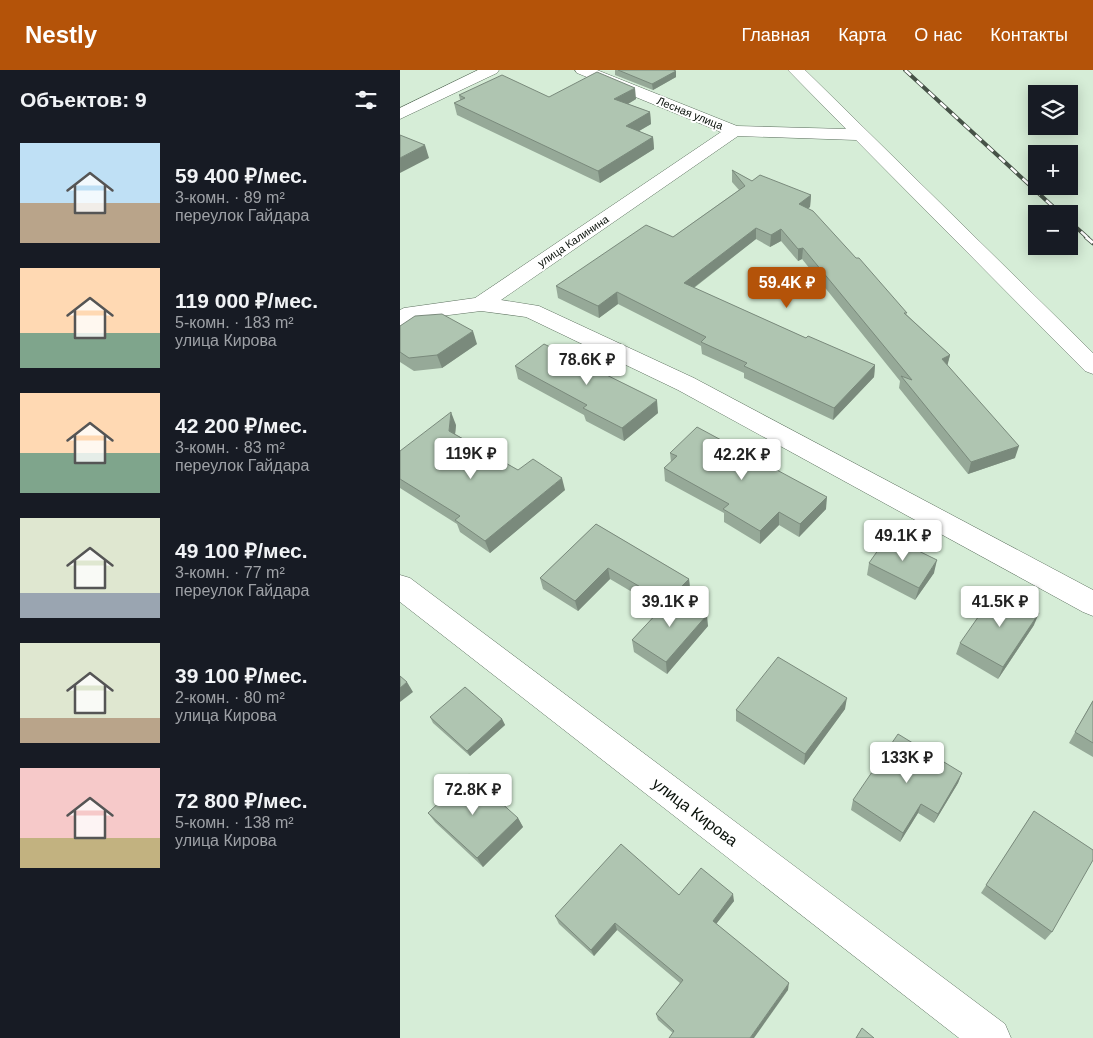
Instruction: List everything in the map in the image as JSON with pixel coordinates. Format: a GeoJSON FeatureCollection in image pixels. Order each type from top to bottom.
{"type":"FeatureCollection","features":[{"type":"Feature","properties":{"kind":"street"},"geometry":{"type":"LineString","coordinates":[[400,114],[491,70]]}},
{"type":"Feature","properties":{"kind":"street","name":"Лесная улица"},"geometry":{"type":"LineString","coordinates":[[583,70],[734,131],[862,135]]}},
{"type":"Feature","properties":{"kind":"street"},"geometry":{"type":"LineString","coordinates":[[796,70],[1093,366]]}},
{"type":"Feature","properties":{"kind":"street","name":"улица Калинина"},"geometry":{"type":"LineString","coordinates":[[400,319],[412,313],[481,304],[734,131]]}},
{"type":"Feature","properties":{"kind":"street"},"geometry":{"type":"LineString","coordinates":[[481,304],[531,311],[686,384],[1093,604]]}},
{"type":"Feature","properties":{"kind":"street","name":"улица Кирова"},"geometry":{"type":"LineString","coordinates":[[400,586],[991,1038]]}},
{"type":"Feature","properties":{"kind":"building"},"geometry":{"type":"Polygon","coordinates":[[[618,70],[673,70],[676,71],[652,84],[618,70]]]}},
{"type":"Feature","properties":{"kind":"building"},"geometry":{"type":"Polygon","coordinates":[[[597,72],[635,88],[614,99],[650,112],[626,126],[653,137],[598,171],[454,103],[465,98],[459,95],[502,75],[549,97],[597,72]]]}},
{"type":"Feature","properties":{"kind":"building"},"geometry":{"type":"Polygon","coordinates":[[[400,135],[425,145],[400,158],[400,135]]]}},
{"type":"Feature","properties":{"kind":"building"},"geometry":{"type":"Polygon","coordinates":[[[732,170],[752,181],[760,175],[811,195],[799,204],[813,211],[856,258],[859,258],[907,313],[904,313],[950,355],[942,359],[1019,446],[971,462],[901,376],[912,380],[803,248],[798,249],[781,229],[771,235],[756,228],[684,283],[806,338],[808,336],[875,365],[834,408],[744,366],[747,363],[701,342],[706,337],[617,292],[598,306],[556,286],[646,225],[673,237],[745,186],[732,170]]]}},
{"type":"Feature","properties":{"kind":"building"},"geometry":{"type":"Polygon","coordinates":[[[442,314],[473,331],[437,355],[409,358],[400,352],[400,326],[415,316],[442,314]]]}},
{"type":"Feature","properties":{"kind":"building"},"geometry":{"type":"Polygon","coordinates":[[[544,344],[657,400],[622,428],[583,408],[587,405],[515,366],[544,344]]]}},
{"type":"Feature","properties":{"kind":"building"},"geometry":{"type":"Polygon","coordinates":[[[451,412],[449,431],[518,470],[533,459],[562,478],[485,541],[455,520],[460,516],[400,479],[400,451],[451,412]]]}},
{"type":"Feature","properties":{"kind":"building"},"geometry":{"type":"Polygon","coordinates":[[[697,427],[827,497],[800,524],[779,512],[760,531],[723,509],[729,504],[664,468],[677,456],[670,453],[697,427]]]}},
{"type":"Feature","properties":{"kind":"building"},"geometry":{"type":"Polygon","coordinates":[[[596,524],[689,579],[666,602],[608,568],[575,601],[540,578],[596,524]]]}},
{"type":"Feature","properties":{"kind":"building"},"geometry":{"type":"Polygon","coordinates":[[[888,536],[937,560],[919,588],[869,563],[888,536]]]}},
{"type":"Feature","properties":{"kind":"building"},"geometry":{"type":"Polygon","coordinates":[[[997,590],[1039,613],[1003,667],[960,643],[997,590]]]}},
{"type":"Feature","properties":{"kind":"building"},"geometry":{"type":"Polygon","coordinates":[[[674,595],[707,615],[666,662],[632,640],[674,595]]]}},
{"type":"Feature","properties":{"kind":"building"},"geometry":{"type":"Polygon","coordinates":[[[778,657],[847,698],[805,754],[736,710],[778,657]]]}},
{"type":"Feature","properties":{"kind":"building"},"geometry":{"type":"Polygon","coordinates":[[[400,676],[407,682],[400,688],[400,676]]]}},
{"type":"Feature","properties":{"kind":"building"},"geometry":{"type":"Polygon","coordinates":[[[465,687],[502,719],[467,751],[430,717],[465,687]]]}},
{"type":"Feature","properties":{"kind":"building"},"geometry":{"type":"Polygon","coordinates":[[[1093,701],[1093,743],[1075,732],[1093,701]]]}},
{"type":"Feature","properties":{"kind":"building"},"geometry":{"type":"Polygon","coordinates":[[[898,734],[962,773],[938,814],[921,804],[903,833],[853,800],[898,734]]]}},
{"type":"Feature","properties":{"kind":"building"},"geometry":{"type":"Polygon","coordinates":[[[469,774],[518,818],[477,858],[428,813],[469,774]]]}},
{"type":"Feature","properties":{"kind":"building"},"geometry":{"type":"Polygon","coordinates":[[[1034,811],[1093,850],[1093,860],[1052,932],[986,885],[1034,811]]]}},
{"type":"Feature","properties":{"kind":"building"},"geometry":{"type":"Polygon","coordinates":[[[621,844],[679,895],[701,868],[733,894],[713,921],[789,983],[750,1038],[669,1038],[674,1031],[656,1014],[683,980],[615,923],[591,950],[555,916],[621,844]]]}},
{"type":"Feature","properties":{"kind":"building"},"geometry":{"type":"Polygon","coordinates":[[[862,1028],[874,1038],[856,1038],[862,1028]]]}},
{"type":"Feature","properties":{"kind":"railway"},"geometry":{"type":"LineString","coordinates":[[905,70],[1051,205]]}},
{"type":"Feature","properties":{"kind":"railway"},"geometry":{"type":"LineString","coordinates":[[1078,229],[1088,238]]}},
{"type":"Feature","properties":{"kind":"railway"},"geometry":{"type":"LineString","coordinates":[[1086,237],[1093,243]]}}]}
